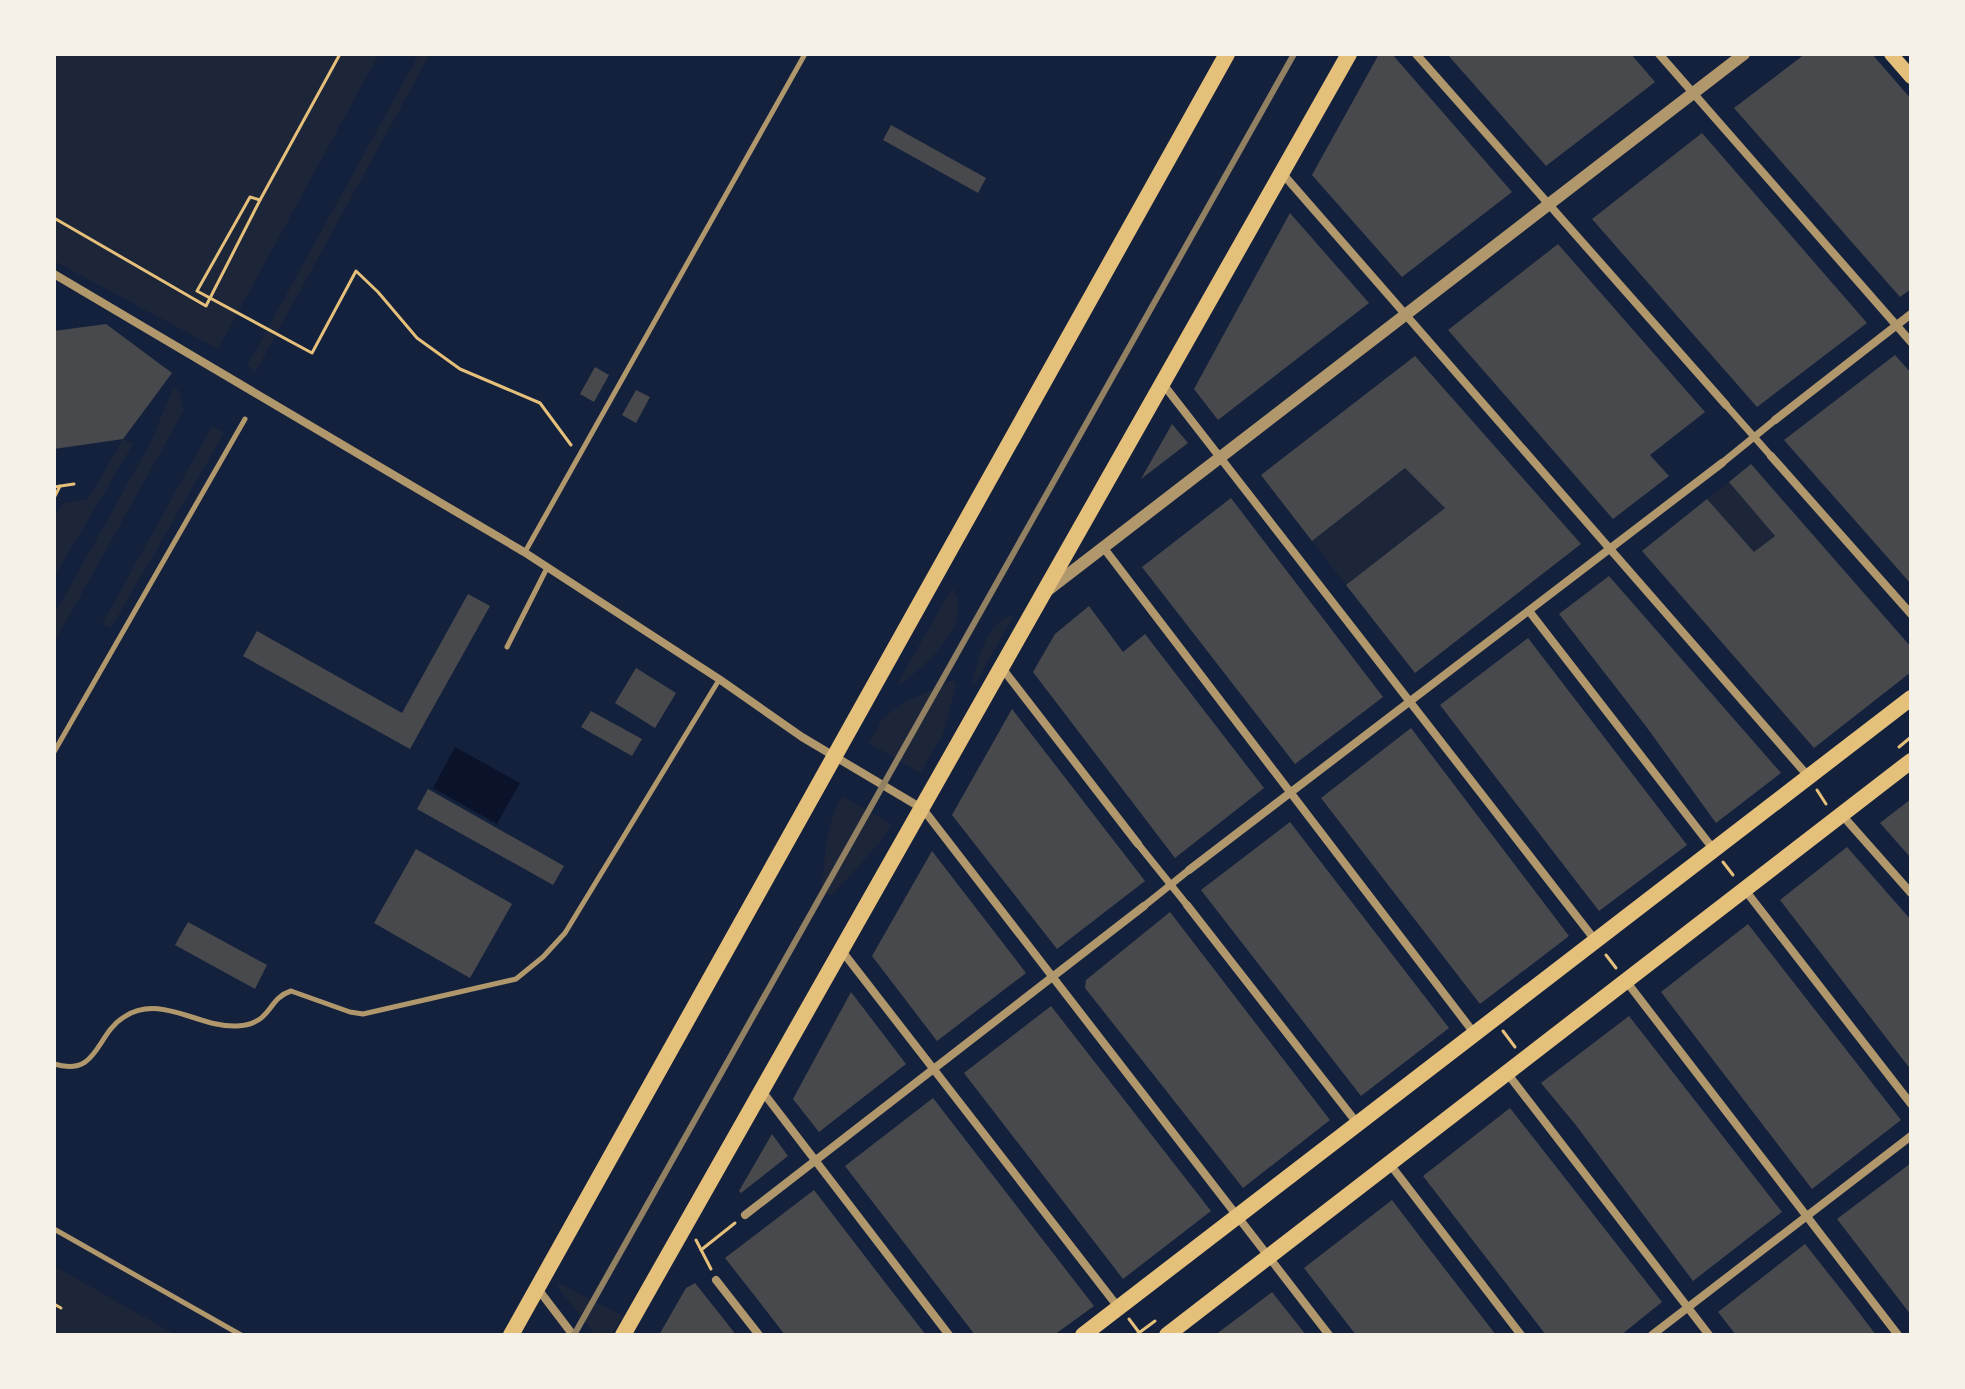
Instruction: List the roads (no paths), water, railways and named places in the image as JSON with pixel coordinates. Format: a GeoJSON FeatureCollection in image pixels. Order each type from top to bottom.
{"type":"FeatureCollection","features":[{"type":"Feature","properties":{"kind":"main road"},"geometry":{"type":"LineString","coordinates":[[511,1335],[1227,54]]}},
{"type":"Feature","properties":{"kind":"main road"},"geometry":{"type":"LineString","coordinates":[[623,1335],[1349,54]]}},
{"type":"Feature","properties":{"kind":"main road"},"geometry":{"type":"LineString","coordinates":[[1891,54],[1911,77]]}},
{"type":"Feature","properties":{"kind":"main road"},"geometry":{"type":"LineString","coordinates":[[1083,1335],[1911,698]]}},
{"type":"Feature","properties":{"kind":"main road"},"geometry":{"type":"LineString","coordinates":[[1167,1335],[1911,761]]}},
{"type":"Feature","properties":{"kind":"street"},"geometry":{"type":"LineString","coordinates":[[1416,54],[1911,614]]}},
{"type":"Feature","properties":{"kind":"street"},"geometry":{"type":"LineString","coordinates":[[1659,54],[1911,342]]}},
{"type":"Feature","properties":{"kind":"street"},"geometry":{"type":"LineString","coordinates":[[1045,592],[1744,54]]}},
{"type":"Feature","properties":{"kind":"street"},"geometry":{"type":"LineString","coordinates":[[1282,173],[1808,777]]}},
{"type":"Feature","properties":{"kind":"street"},"geometry":{"type":"LineString","coordinates":[[54,274],[524,552],[802,737],[923,809],[1329,1335]]}},
{"type":"Feature","properties":{"kind":"street"},"geometry":{"type":"LineString","coordinates":[[745,1215],[1911,314]]}},
{"type":"Feature","properties":{"kind":"street"},"geometry":{"type":"LineString","coordinates":[[1163,384],[1595,941]]}},
{"type":"Feature","properties":{"kind":"street"},"geometry":{"type":"LineString","coordinates":[[1103,547],[1475,1034]]}},
{"type":"Feature","properties":{"kind":"street"},"geometry":{"type":"LineString","coordinates":[[1529,611],[1714,850]]}},
{"type":"Feature","properties":{"kind":"street"},"geometry":{"type":"LineString","coordinates":[[1002,668],[1357,1124]]}},
{"type":"Feature","properties":{"kind":"street"},"geometry":{"type":"LineString","coordinates":[[1842,814],[1911,893]]}},
{"type":"Feature","properties":{"kind":"street"},"geometry":{"type":"LineString","coordinates":[[1744,889],[1911,1104]]}},
{"type":"Feature","properties":{"kind":"street"},"geometry":{"type":"LineString","coordinates":[[841,951],[1119,1308]]}},
{"type":"Feature","properties":{"kind":"street"},"geometry":{"type":"LineString","coordinates":[[1626,981],[1898,1335]]}},
{"type":"Feature","properties":{"kind":"street"},"geometry":{"type":"LineString","coordinates":[[1514,1067],[1709,1335]]}},
{"type":"Feature","properties":{"kind":"street"},"geometry":{"type":"LineString","coordinates":[[762,1091],[949,1335]]}},
{"type":"Feature","properties":{"kind":"street"},"geometry":{"type":"LineString","coordinates":[[1652,1335],[1911,1136]]}},
{"type":"Feature","properties":{"kind":"street"},"geometry":{"type":"LineString","coordinates":[[1389,1163],[1521,1335]]}},
{"type":"Feature","properties":{"kind":"street"},"geometry":{"type":"LineString","coordinates":[[716,1280],[759,1335]]}},
{"type":"Feature","properties":{"kind":"street"},"geometry":{"type":"LineString","coordinates":[[538,1289],[573,1335]]}},
{"type":"Feature","properties":{"kind":"lane"},"geometry":{"type":"LineString","coordinates":[[524,552],[805,54]]}},
{"type":"Feature","properties":{"kind":"lane"},"geometry":{"type":"LineString","coordinates":[[54,752],[245,419]]}},
{"type":"Feature","properties":{"kind":"lane"},"geometry":{"type":"LineString","coordinates":[[507,647],[547,567]]}},
{"type":"Feature","properties":{"kind":"lane"},"geometry":{"type":"LineString","coordinates":[[54,1064],[78,1067],[89,1060],[123,1017],[151,1007],[233,1027],[253,1024],[265,1017],[282,994],[291,991],[363,1014],[516,979],[543,957],[565,933],[719,679]]}},
{"type":"Feature","properties":{"kind":"lane"},"geometry":{"type":"LineString","coordinates":[[54,1229],[241,1335]]}},
{"type":"Feature","properties":{"kind":"railway"},"geometry":{"type":"LineString","coordinates":[[574,1335],[1294,54]]}}]}
